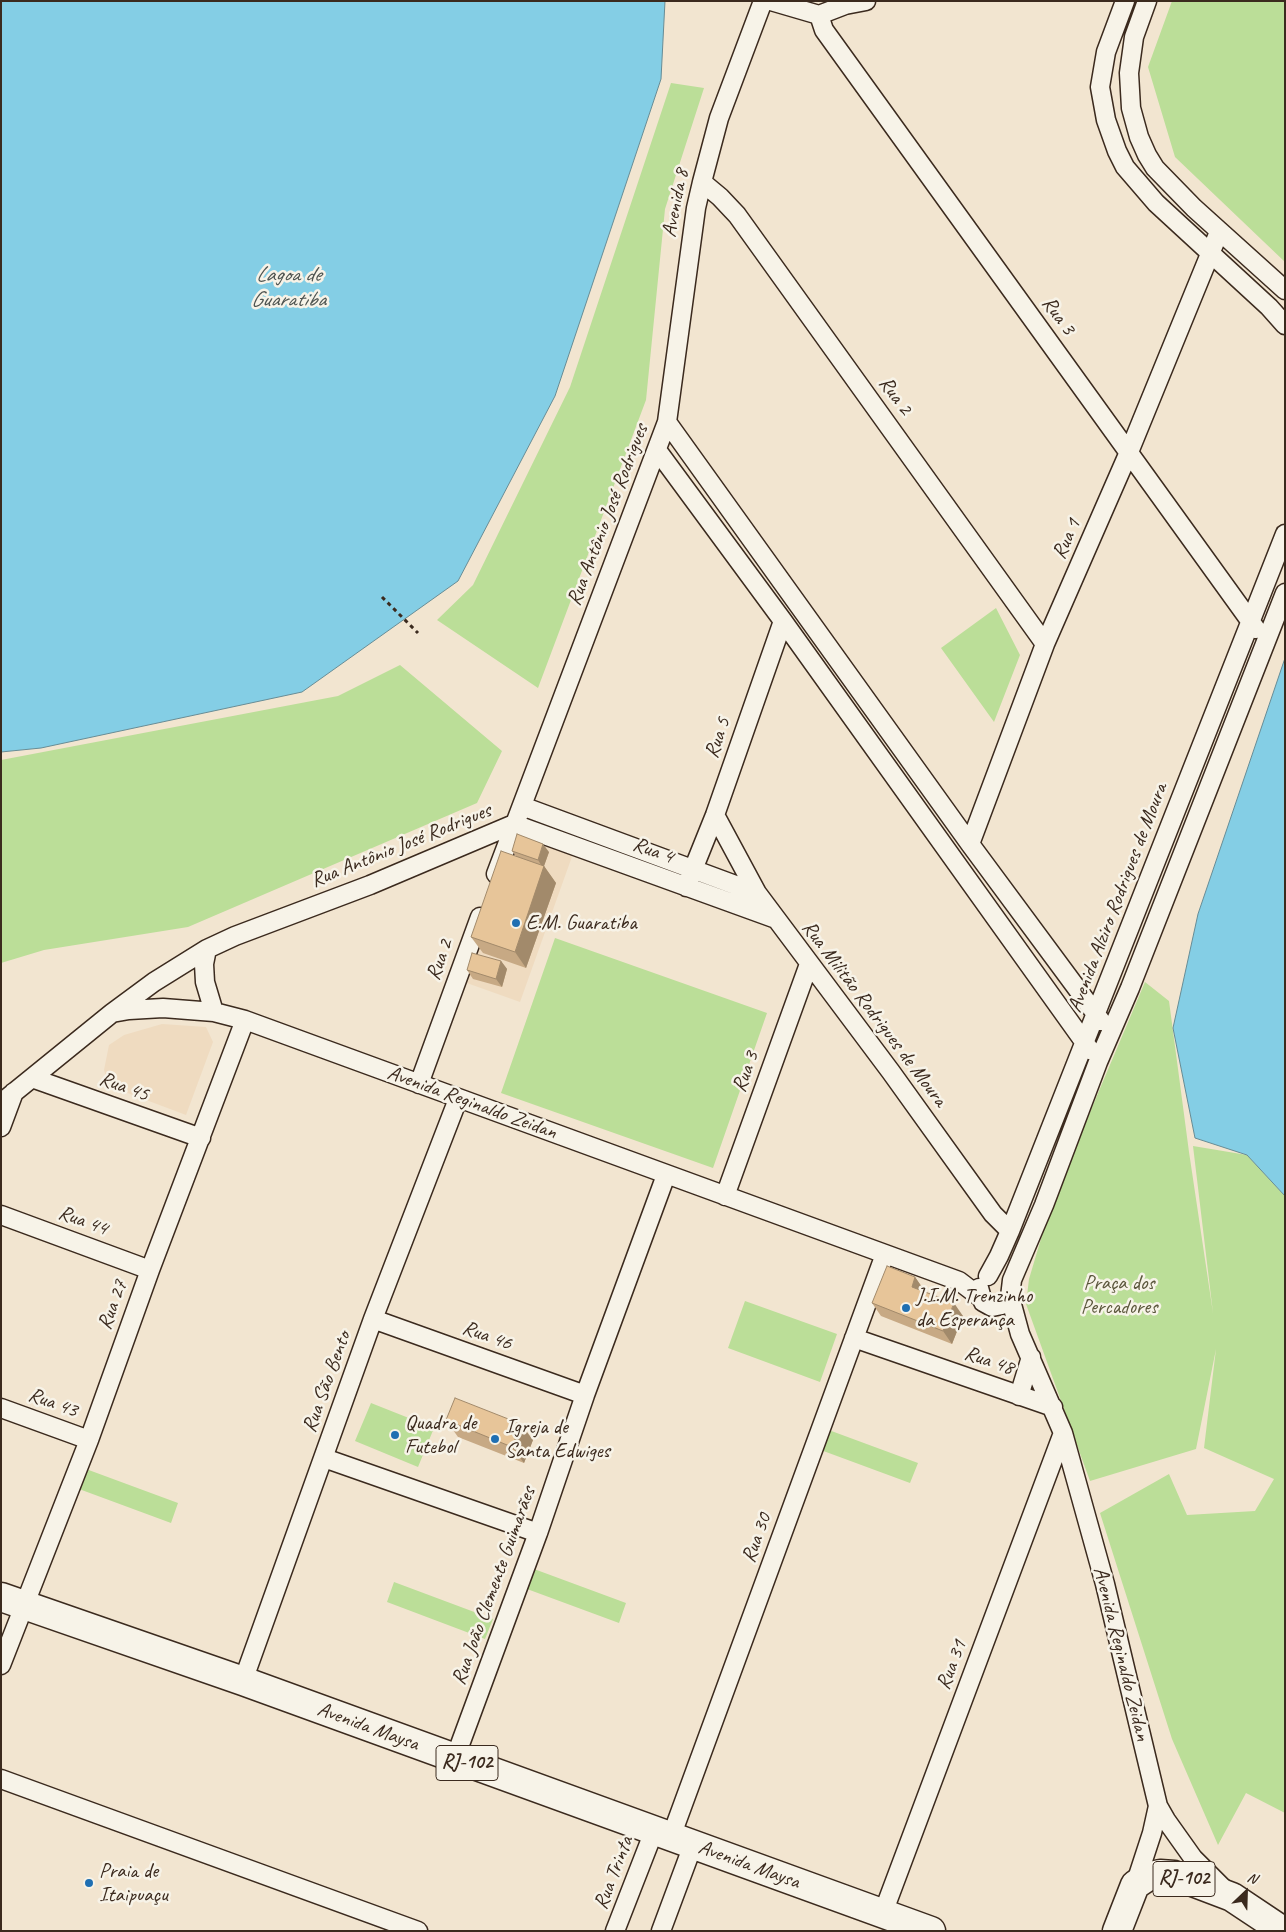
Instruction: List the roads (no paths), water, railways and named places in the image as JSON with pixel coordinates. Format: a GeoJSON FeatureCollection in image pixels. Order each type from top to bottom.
{"type":"FeatureCollection","features":[{"type":"Feature","properties":{"kind":"main road","name":"Avenida Maysa"},"geometry":{"type":"LineString","coordinates":[[13,1601],[243,1681],[931,1931]]}},
{"type":"Feature","properties":{"kind":"main road","name":"RJ-102"},"geometry":{"type":"LineString","coordinates":[[1117,1931],[1135,1885],[1153,1875],[1166,1874],[1184,1879],[1232,1898]]}},
{"type":"Feature","properties":{"kind":"main road","name":"Avenida Reginaldo Zeidan"},"geometry":{"type":"LineString","coordinates":[[1232,1898],[1283,1931]]}},
{"type":"Feature","properties":{"kind":"street","name":"Avenida 8"},"geometry":{"type":"LineString","coordinates":[[667,422],[696,208],[719,118],[763,1]]}},
{"type":"Feature","properties":{"kind":"street"},"geometry":{"type":"LineString","coordinates":[[771,1],[819,15],[845,5],[866,1]]}},
{"type":"Feature","properties":{"kind":"street"},"geometry":{"type":"LineString","coordinates":[[1125,1],[1106,52],[1101,71],[1100,87],[1102,104],[1111,135],[1125,167],[1141,187],[1210,254],[1269,307],[1285,325]]}},
{"type":"Feature","properties":{"kind":"street"},"geometry":{"type":"LineString","coordinates":[[1147,1],[1134,37],[1129,74],[1131,108],[1138,137],[1155,168],[1219,232],[1285,290]]}},
{"type":"Feature","properties":{"kind":"street","name":"Rua 3"},"geometry":{"type":"LineString","coordinates":[[819,15],[824,30],[1266,642]]}},
{"type":"Feature","properties":{"kind":"street","name":"Rua 2"},"geometry":{"type":"LineString","coordinates":[[702,182],[737,215],[1045,644]]}},
{"type":"Feature","properties":{"kind":"street","name":"Rua 1"},"geometry":{"type":"LineString","coordinates":[[970,844],[1045,644],[1129,452],[1219,232]]}},
{"type":"Feature","properties":{"kind":"street"},"geometry":{"type":"LineString","coordinates":[[667,422],[970,844],[1096,1015],[1111,1032]]}},
{"type":"Feature","properties":{"kind":"street","name":"Rua Antônio José Rodrigues"},"geometry":{"type":"LineString","coordinates":[[112,1013],[154,982],[207,949],[235,936],[370,885],[514,824],[667,422]]}},
{"type":"Feature","properties":{"kind":"street"},"geometry":{"type":"LineString","coordinates":[[657,450],[783,621],[1098,1062]]}},
{"type":"Feature","properties":{"kind":"street","name":"Avenida Alziro Rodrigues de Moura"},"geometry":{"type":"LineString","coordinates":[[986,1277],[999,1256],[1013,1223],[1285,534]]}},
{"type":"Feature","properties":{"kind":"street","name":"Avenida Alziro Rodrigues de Moura"},"geometry":{"type":"LineString","coordinates":[[1010,1292],[1098,1062],[1130,988],[1285,593]]}},
{"type":"Feature","properties":{"kind":"street","name":"Rua 5"},"geometry":{"type":"LineString","coordinates":[[686,887],[715,815],[783,621]]}},
{"type":"Feature","properties":{"kind":"street","name":"Rua 4"},"geometry":{"type":"LineString","coordinates":[[522,806],[757,893]]}},
{"type":"Feature","properties":{"kind":"street","name":"Rua Militão Rodrigues de Moura"},"geometry":{"type":"LineString","coordinates":[[715,815],[757,893],[891,1072],[992,1214],[1013,1223]]}},
{"type":"Feature","properties":{"kind":"street","name":"Rua 2"},"geometry":{"type":"LineString","coordinates":[[418,1084],[514,824]]}},
{"type":"Feature","properties":{"kind":"street","name":"Rua 4"},"geometry":{"type":"LineString","coordinates":[[514,824],[776,919]]}},
{"type":"Feature","properties":{"kind":"street"},"geometry":{"type":"LineString","coordinates":[[207,949],[204,964],[204,982],[214,1012]]}},
{"type":"Feature","properties":{"kind":"street","name":"Rua 3"},"geometry":{"type":"LineString","coordinates":[[725,1196],[809,964]]}},
{"type":"Feature","properties":{"kind":"street"},"geometry":{"type":"LineString","coordinates":[[1112,974],[1130,988]]}},
{"type":"Feature","properties":{"kind":"street","name":"Avenida Reginaldo Zeidan"},"geometry":{"type":"LineString","coordinates":[[112,1013],[145,1008],[214,1012],[246,1020],[959,1282],[986,1302],[1020,1334]]}},
{"type":"Feature","properties":{"kind":"street"},"geometry":{"type":"LineString","coordinates":[[1,1127],[8,1098],[112,1013]]}},
{"type":"Feature","properties":{"kind":"street","name":"Rua 27"},"geometry":{"type":"LineString","coordinates":[[1,1665],[13,1601],[89,1440],[150,1270],[246,1020]]}},
{"type":"Feature","properties":{"kind":"street","name":"Rua 45"},"geometry":{"type":"LineString","coordinates":[[32,1078],[201,1138]]}},
{"type":"Feature","properties":{"kind":"street","name":"Rua São Bento"},"geometry":{"type":"LineString","coordinates":[[243,1681],[374,1319],[458,1099]]}},
{"type":"Feature","properties":{"kind":"street","name":"Rua João Clemente Guimarães"},"geometry":{"type":"LineString","coordinates":[[455,1758],[538,1533],[585,1394],[666,1174]]}},
{"type":"Feature","properties":{"kind":"street","name":"Rua 44"},"geometry":{"type":"LineString","coordinates":[[1,1215],[150,1270]]}},
{"type":"Feature","properties":{"kind":"street"},"geometry":{"type":"LineString","coordinates":[[1013,1223],[1036,1223]]}},
{"type":"Feature","properties":{"kind":"street","name":"Rua 30"},"geometry":{"type":"LineString","coordinates":[[672,1837],[884,1254]]}},
{"type":"Feature","properties":{"kind":"street","name":"Avenida Reginaldo Zeidan"},"geometry":{"type":"LineString","coordinates":[[959,1282],[986,1277],[992,1274],[1002,1276],[1010,1292],[1020,1334],[1032,1357],[1062,1433],[1105,1584],[1158,1806],[1193,1858],[1232,1898]]}},
{"type":"Feature","properties":{"kind":"street"},"geometry":{"type":"LineString","coordinates":[[986,1277],[979,1288],[986,1302],[1002,1305],[1010,1292]]}},
{"type":"Feature","properties":{"kind":"street","name":"Rua 46"},"geometry":{"type":"LineString","coordinates":[[374,1319],[585,1394]]}},
{"type":"Feature","properties":{"kind":"street","name":"Rua 48"},"geometry":{"type":"LineString","coordinates":[[854,1338],[1053,1407]]}},
{"type":"Feature","properties":{"kind":"street"},"geometry":{"type":"LineString","coordinates":[[1019,1396],[1032,1357]]}},
{"type":"Feature","properties":{"kind":"street","name":"Rua 43"},"geometry":{"type":"LineString","coordinates":[[1,1408],[89,1440]]}},
{"type":"Feature","properties":{"kind":"street","name":"Rua 31"},"geometry":{"type":"LineString","coordinates":[[883,1913],[1062,1433]]}},
{"type":"Feature","properties":{"kind":"street"},"geometry":{"type":"LineString","coordinates":[[324,1458],[538,1533]]}},
{"type":"Feature","properties":{"kind":"street"},"geometry":{"type":"LineString","coordinates":[[1,1779],[418,1931]]}},
{"type":"Feature","properties":{"kind":"street"},"geometry":{"type":"LineString","coordinates":[[1135,1885],[1150,1841],[1158,1806]]}},
{"type":"Feature","properties":{"kind":"street"},"geometry":{"type":"LineString","coordinates":[[661,1931],[672,1837]]}},
{"type":"Feature","properties":{"kind":"street","name":"Rua Trinta"},"geometry":{"type":"LineString","coordinates":[[615,1931],[672,1837]]}},
{"type":"Feature","properties":{"kind":"water","name":"Lagoa de Guaratiba"},"geometry":{"type":"Polygon","coordinates":[[[1,1],[665,1],[661,79],[555,396],[458,581],[302,692],[41,748],[1,752],[1,1]]]}},
{"type":"Feature","properties":{"kind":"water"},"geometry":{"type":"Polygon","coordinates":[[[1285,658],[1285,1196],[1247,1155],[1195,1138],[1173,1028],[1198,914],[1285,658]]]}},
{"type":"Feature","properties":{"kind":"place","name":"E.M. Guaratiba"},"geometry":{"type":"Point","coordinates":[516,923]}},
{"type":"Feature","properties":{"kind":"place","name":"J.I.M. Trenzinho da Esperança"},"geometry":{"type":"Point","coordinates":[906,1308]}},
{"type":"Feature","properties":{"kind":"place","name":"Quadra de Futebol"},"geometry":{"type":"Point","coordinates":[395,1435]}},
{"type":"Feature","properties":{"kind":"place","name":"Igreja de Santa Edwiges"},"geometry":{"type":"Point","coordinates":[495,1439]}},
{"type":"Feature","properties":{"kind":"place","name":"Praia de Itaipuaçu"},"geometry":{"type":"Point","coordinates":[89,1883]}},
{"type":"Feature","properties":{"kind":"park label","name":"Praça dos Percadores"},"geometry":{"type":"Point","coordinates":[1119,1295]}}]}
